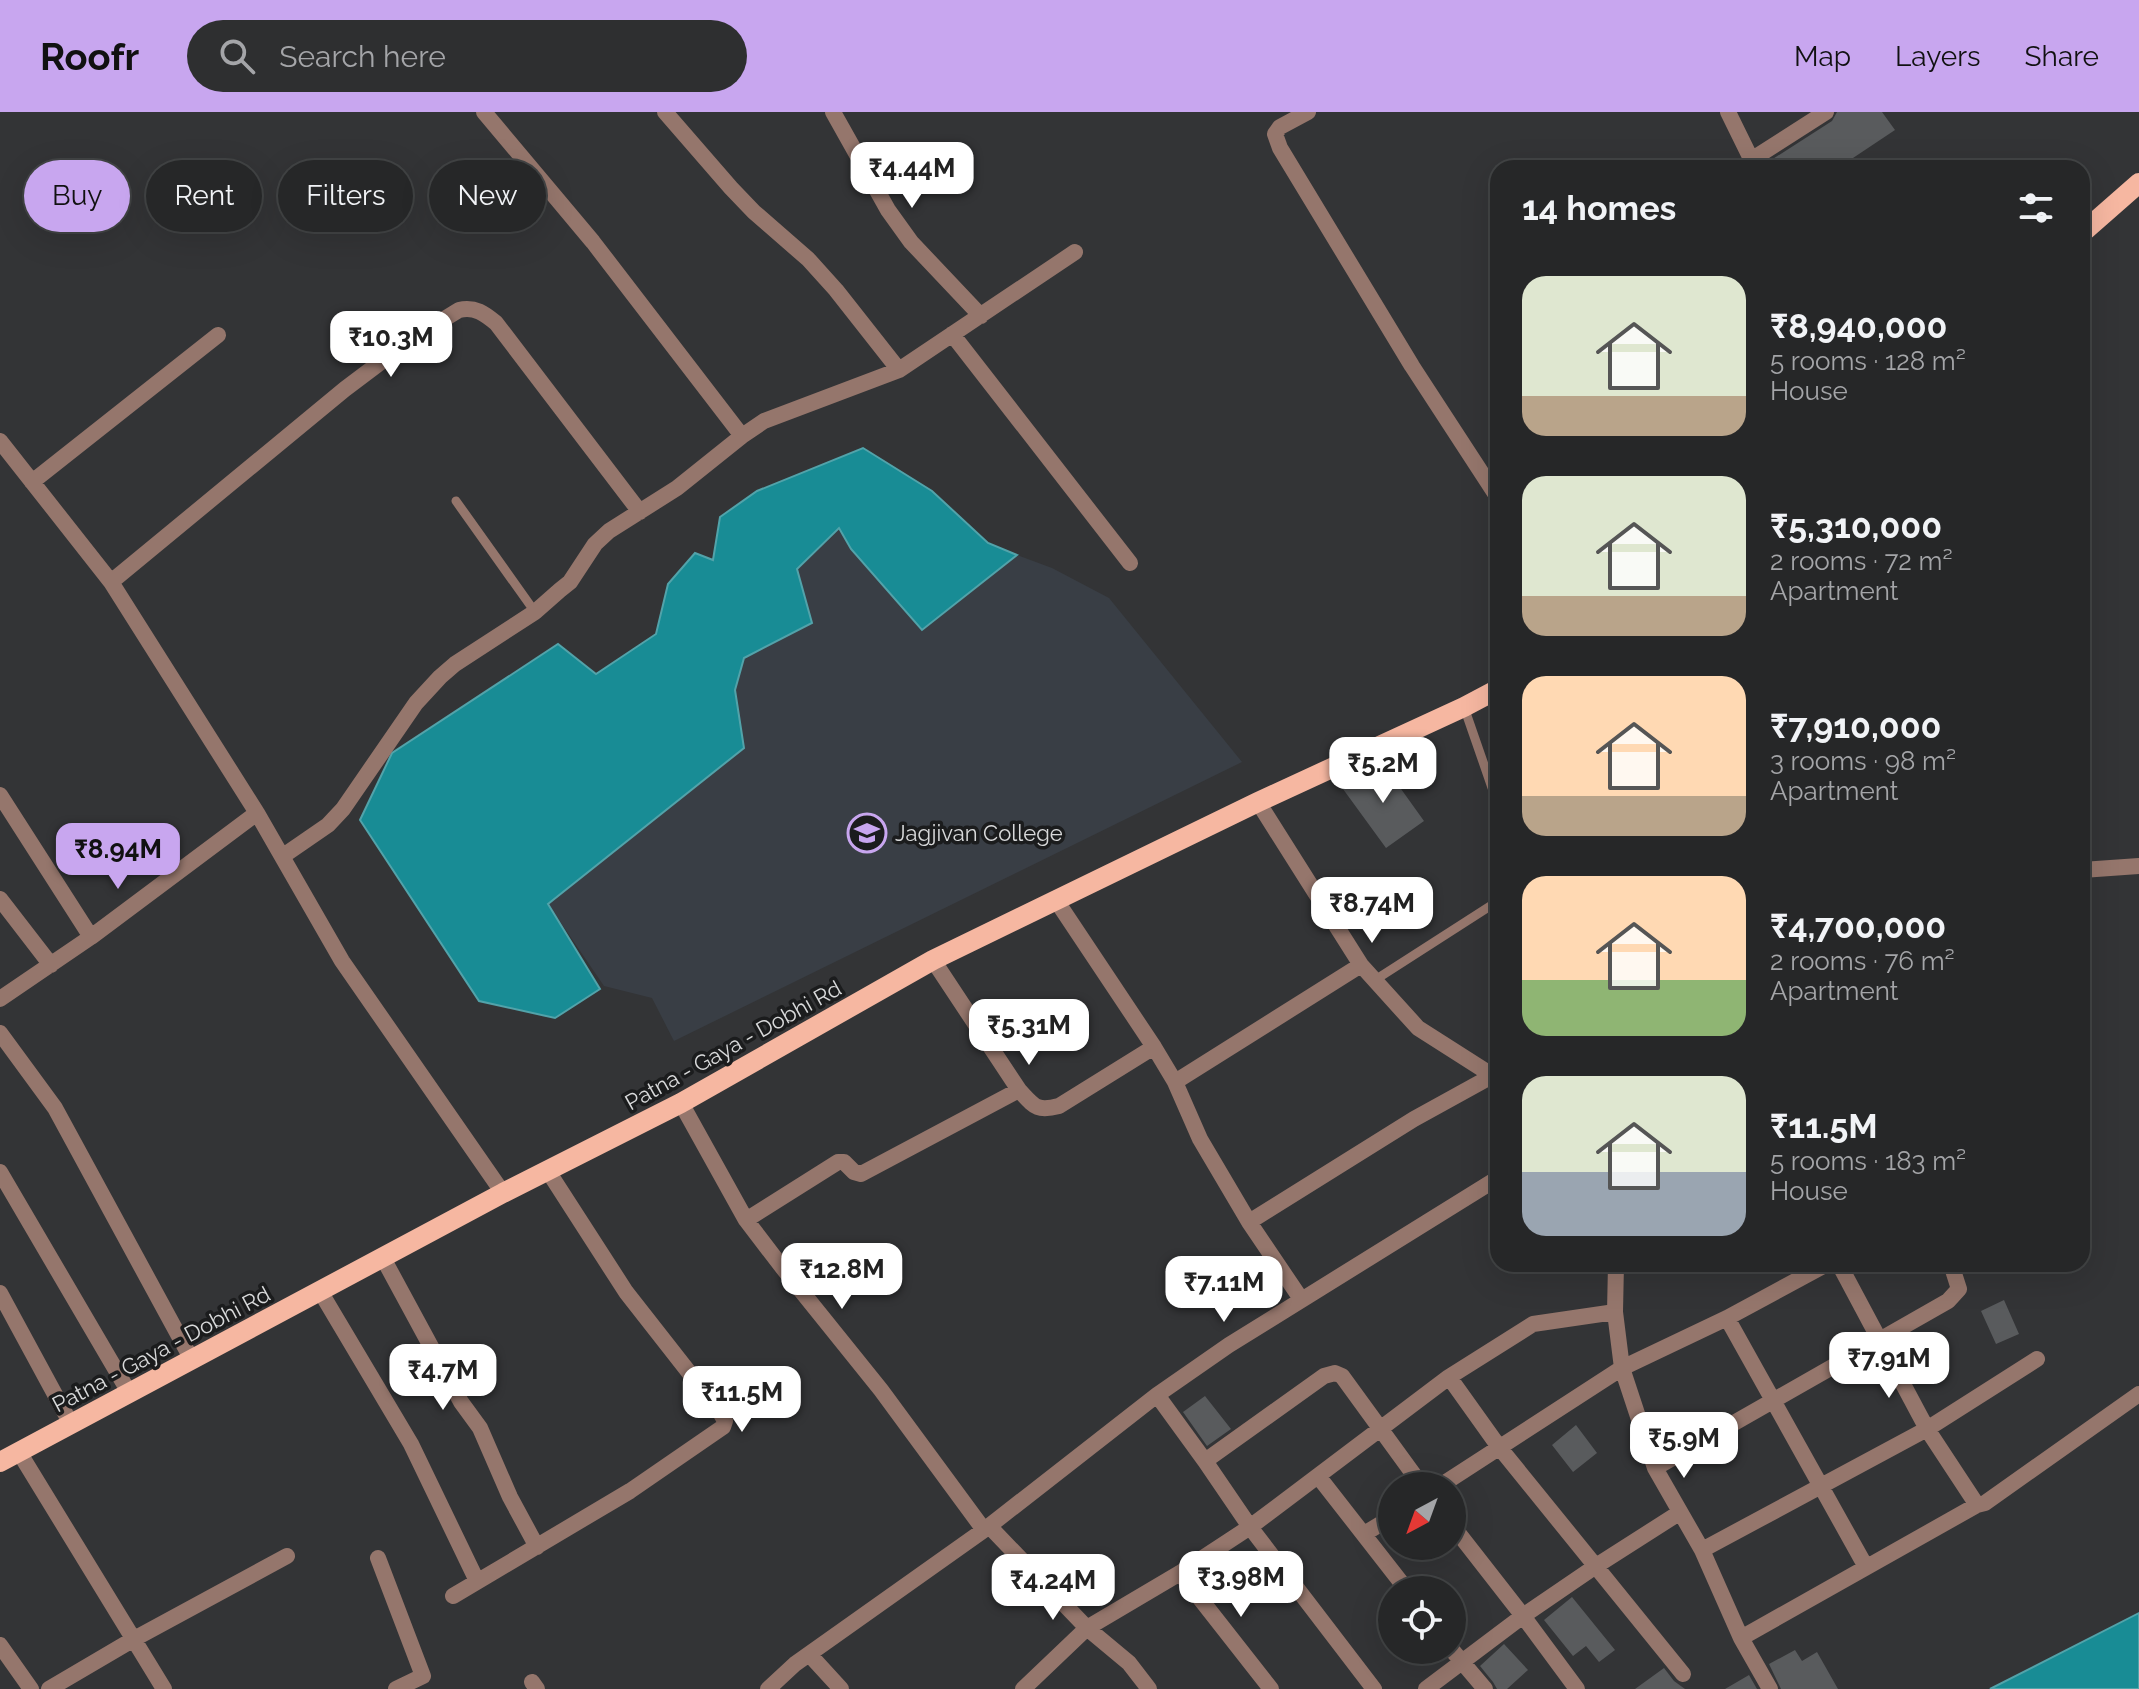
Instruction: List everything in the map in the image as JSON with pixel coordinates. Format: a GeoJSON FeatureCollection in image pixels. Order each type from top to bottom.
{"type":"FeatureCollection","features":[{"type":"Feature","properties":{"kind":"main road"},"geometry":{"type":"LineString","coordinates":[[2090,226],[2139,183]]}},
{"type":"Feature","properties":{"kind":"main road","name":"Patna - Gaya - Dobhi Rd"},"geometry":{"type":"LineString","coordinates":[[0,1462],[503,1193],[681,1103],[933,960],[1490,693]]}},
{"type":"Feature","properties":{"kind":"street"},"geometry":{"type":"LineString","coordinates":[[484,112],[593,242],[742,436]]}},
{"type":"Feature","properties":{"kind":"street"},"geometry":{"type":"LineString","coordinates":[[665,112],[754,212],[808,259],[899,370]]}},
{"type":"Feature","properties":{"kind":"street"},"geometry":{"type":"LineString","coordinates":[[833,112],[888,210],[911,242],[981,316]]}},
{"type":"Feature","properties":{"kind":"street"},"geometry":{"type":"LineString","coordinates":[[1308,112],[1280,127],[1275,134],[1280,148],[1412,366],[1490,486]]}},
{"type":"Feature","properties":{"kind":"street"},"geometry":{"type":"LineString","coordinates":[[1728,112],[1751,160]]}},
{"type":"Feature","properties":{"kind":"street"},"geometry":{"type":"LineString","coordinates":[[1759,160],[1826,112]]}},
{"type":"Feature","properties":{"kind":"street"},"geometry":{"type":"LineString","coordinates":[[283,856],[328,825],[343,809],[416,703],[440,677],[535,612],[570,582],[609,531],[677,488],[742,436],[775,416],[899,370],[1075,252]]}},
{"type":"Feature","properties":{"kind":"street"},"geometry":{"type":"LineString","coordinates":[[111,582],[345,389],[410,340],[459,310],[468,308],[482,312],[496,323],[640,512]]}},
{"type":"Feature","properties":{"kind":"street"},"geometry":{"type":"LineString","coordinates":[[952,334],[1130,563]]}},
{"type":"Feature","properties":{"kind":"street"},"geometry":{"type":"LineString","coordinates":[[32,482],[218,335]]}},
{"type":"Feature","properties":{"kind":"street"},"geometry":{"type":"LineString","coordinates":[[0,441],[111,582],[257,813],[342,961],[503,1193]]}},
{"type":"Feature","properties":{"kind":"street"},"geometry":{"type":"LineString","coordinates":[[0,795],[91,937]]}},
{"type":"Feature","properties":{"kind":"street"},"geometry":{"type":"LineString","coordinates":[[1258,802],[1361,965],[1418,1028],[1490,1075]]}},
{"type":"Feature","properties":{"kind":"street"},"geometry":{"type":"LineString","coordinates":[[0,999],[91,937],[257,813]]}},
{"type":"Feature","properties":{"kind":"street"},"geometry":{"type":"LineString","coordinates":[[2090,869],[2139,866]]}},
{"type":"Feature","properties":{"kind":"street"},"geometry":{"type":"LineString","coordinates":[[0,899],[51,965]]}},
{"type":"Feature","properties":{"kind":"street"},"geometry":{"type":"LineString","coordinates":[[1056,900],[1154,1047],[1175,1082],[1200,1139],[1249,1222],[1301,1299]]}},
{"type":"Feature","properties":{"kind":"street"},"geometry":{"type":"LineString","coordinates":[[933,960],[1019,1090],[1035,1107],[1045,1109],[1059,1106],[1154,1047]]}},
{"type":"Feature","properties":{"kind":"street"},"geometry":{"type":"LineString","coordinates":[[1175,1082],[1361,965]]}},
{"type":"Feature","properties":{"kind":"street"},"geometry":{"type":"LineString","coordinates":[[0,1033],[55,1108],[192,1360]]}},
{"type":"Feature","properties":{"kind":"street"},"geometry":{"type":"LineString","coordinates":[[1249,1222],[1414,1119],[1490,1081]]}},
{"type":"Feature","properties":{"kind":"street"},"geometry":{"type":"LineString","coordinates":[[746,1220],[838,1162],[844,1162],[854,1172],[861,1174],[1019,1090]]}},
{"type":"Feature","properties":{"kind":"street"},"geometry":{"type":"LineString","coordinates":[[681,1103],[746,1220],[986,1528],[1087,1628],[1129,1663],[1149,1689]]}},
{"type":"Feature","properties":{"kind":"street"},"geometry":{"type":"LineString","coordinates":[[453,1596],[630,1491],[719,1431],[725,1421],[626,1292],[548,1171]]}},
{"type":"Feature","properties":{"kind":"street"},"geometry":{"type":"LineString","coordinates":[[0,1172],[130,1394]]}},
{"type":"Feature","properties":{"kind":"street"},"geometry":{"type":"LineString","coordinates":[[768,1689],[795,1664],[986,1528],[1157,1395],[1301,1299],[1490,1183]]}},
{"type":"Feature","properties":{"kind":"street"},"geometry":{"type":"LineString","coordinates":[[383,1258],[461,1402],[480,1428],[510,1497],[537,1547]]}},
{"type":"Feature","properties":{"kind":"street"},"geometry":{"type":"LineString","coordinates":[[1616,1272],[1615,1312],[1622,1368],[1655,1468],[1702,1550],[1741,1638],[1770,1689]]}},
{"type":"Feature","properties":{"kind":"street"},"geometry":{"type":"LineString","coordinates":[[1461,1472],[1622,1368],[1727,1318],[1812,1272]]}},
{"type":"Feature","properties":{"kind":"street"},"geometry":{"type":"LineString","coordinates":[[1843,1272],[1927,1429],[1977,1505]]}},
{"type":"Feature","properties":{"kind":"street"},"geometry":{"type":"LineString","coordinates":[[1655,1468],[1948,1301],[1959,1289],[1954,1272]]}},
{"type":"Feature","properties":{"kind":"street"},"geometry":{"type":"LineString","coordinates":[[320,1291],[411,1444],[477,1581]]}},
{"type":"Feature","properties":{"kind":"street"},"geometry":{"type":"LineString","coordinates":[[0,1293],[71,1424]]}},
{"type":"Feature","properties":{"kind":"street"},"geometry":{"type":"LineString","coordinates":[[1023,1689],[1087,1628],[1250,1527],[1449,1377],[1533,1324],[1615,1312]]}},
{"type":"Feature","properties":{"kind":"street"},"geometry":{"type":"LineString","coordinates":[[1727,1318],[1866,1567]]}},
{"type":"Feature","properties":{"kind":"street"},"geometry":{"type":"LineString","coordinates":[[1702,1550],[1927,1429],[2037,1359]]}},
{"type":"Feature","properties":{"kind":"street"},"geometry":{"type":"LineString","coordinates":[[1205,1461],[1324,1376],[1335,1373],[1342,1376],[1412,1472]]}},
{"type":"Feature","properties":{"kind":"street"},"geometry":{"type":"LineString","coordinates":[[1449,1377],[1499,1447],[1683,1674]]}},
{"type":"Feature","properties":{"kind":"street"},"geometry":{"type":"LineString","coordinates":[[1741,1638],[1985,1503],[2139,1394]]}},
{"type":"Feature","properties":{"kind":"street"},"geometry":{"type":"LineString","coordinates":[[1157,1395],[1250,1527],[1374,1689]]}},
{"type":"Feature","properties":{"kind":"street"},"geometry":{"type":"LineString","coordinates":[[19,1452],[164,1689]]}},
{"type":"Feature","properties":{"kind":"street"},"geometry":{"type":"LineString","coordinates":[[1318,1476],[1396,1576]]}},
{"type":"Feature","properties":{"kind":"street"},"geometry":{"type":"LineString","coordinates":[[1466,1651],[1679,1513]]}},
{"type":"Feature","properties":{"kind":"street"},"geometry":{"type":"LineString","coordinates":[[1364,1534],[1378,1526]]}},
{"type":"Feature","properties":{"kind":"street"},"geometry":{"type":"LineString","coordinates":[[1466,1543],[1577,1689]]}},
{"type":"Feature","properties":{"kind":"street"},"geometry":{"type":"LineString","coordinates":[[49,1689],[287,1556]]}},
{"type":"Feature","properties":{"kind":"street"},"geometry":{"type":"LineString","coordinates":[[378,1558],[423,1676],[396,1689]]}},
{"type":"Feature","properties":{"kind":"street"},"geometry":{"type":"LineString","coordinates":[[1180,1573],[1271,1689]]}},
{"type":"Feature","properties":{"kind":"street"},"geometry":{"type":"LineString","coordinates":[[0,1645],[31,1689]]}},
{"type":"Feature","properties":{"kind":"street"},"geometry":{"type":"LineString","coordinates":[[809,1654],[841,1689]]}},
{"type":"Feature","properties":{"kind":"street"},"geometry":{"type":"LineString","coordinates":[[1426,1689],[1449,1664]]}},
{"type":"Feature","properties":{"kind":"street"},"geometry":{"type":"LineString","coordinates":[[1464,1664],[1485,1689]]}},
{"type":"Feature","properties":{"kind":"lane"},"geometry":{"type":"LineString","coordinates":[[456,501],[535,612]]}},
{"type":"Feature","properties":{"kind":"lane"},"geometry":{"type":"LineString","coordinates":[[1464,707],[1490,782]]}},
{"type":"Feature","properties":{"kind":"lane"},"geometry":{"type":"LineString","coordinates":[[1375,980],[1490,906]]}},
{"type":"Feature","properties":{"kind":"shaded area","name":"Jagjivan College"},"geometry":{"type":"Polygon","coordinates":[[[840,527],[851,549],[922,630],[1017,555],[1052,568],[1109,598],[1242,762],[674,1041],[652,998],[604,986],[548,904],[744,748],[735,690],[744,658],[812,623],[797,569],[840,527]]]}},
{"type":"Feature","properties":{"kind":"water"},"geometry":{"type":"Polygon","coordinates":[[[863,448],[932,491],[988,543],[1017,555],[922,630],[851,549],[839,528],[797,569],[812,623],[744,658],[735,690],[744,748],[548,904],[600,989],[555,1018],[479,1001],[360,820],[392,753],[558,644],[596,674],[656,634],[668,584],[695,553],[713,560],[720,517],[757,491],[863,448]]]}},
{"type":"Feature","properties":{"kind":"water"},"geometry":{"type":"Polygon","coordinates":[[[2139,1613],[2139,1689],[1990,1689],[2139,1613]]]}},
{"type":"Feature","properties":{"kind":"building"},"geometry":{"type":"Polygon","coordinates":[[[1837,112],[1882,112],[1895,130],[1850,160],[1771,160],[1832,121],[1837,112]]]}},
{"type":"Feature","properties":{"kind":"building"},"geometry":{"type":"Polygon","coordinates":[[[1381,761],[1424,821],[1386,848],[1343,789],[1381,761]]]}},
{"type":"Feature","properties":{"kind":"building"},"geometry":{"type":"Polygon","coordinates":[[[2004,1300],[2019,1334],[1996,1344],[1981,1311],[2004,1300]]]}},
{"type":"Feature","properties":{"kind":"building"},"geometry":{"type":"Polygon","coordinates":[[[1205,1396],[1231,1429],[1207,1446],[1183,1412],[1205,1396]]]}},
{"type":"Feature","properties":{"kind":"building"},"geometry":{"type":"Polygon","coordinates":[[[1576,1425],[1597,1453],[1573,1472],[1552,1445],[1576,1425]]]}},
{"type":"Feature","properties":{"kind":"building"},"geometry":{"type":"Polygon","coordinates":[[[1572,1597],[1615,1650],[1599,1662],[1586,1646],[1573,1656],[1544,1620],[1572,1597]]]}},
{"type":"Feature","properties":{"kind":"building"},"geometry":{"type":"Polygon","coordinates":[[[1504,1644],[1528,1670],[1507,1689],[1497,1689],[1480,1666],[1504,1644]]]}},
{"type":"Feature","properties":{"kind":"building"},"geometry":{"type":"Polygon","coordinates":[[[1795,1650],[1802,1661],[1817,1652],[1838,1689],[1781,1689],[1769,1664],[1795,1650]]]}},
{"type":"Feature","properties":{"kind":"building"},"geometry":{"type":"Polygon","coordinates":[[[1664,1668],[1685,1689],[1635,1689],[1664,1668]]]}},
{"type":"Feature","properties":{"kind":"building"},"geometry":{"type":"Polygon","coordinates":[[[1749,1675],[1757,1689],[1725,1689],[1749,1675]]]}},
{"type":"Feature","properties":{"kind":"place","name":"Jagjivan College"},"geometry":{"type":"Point","coordinates":[867,833]}}]}
